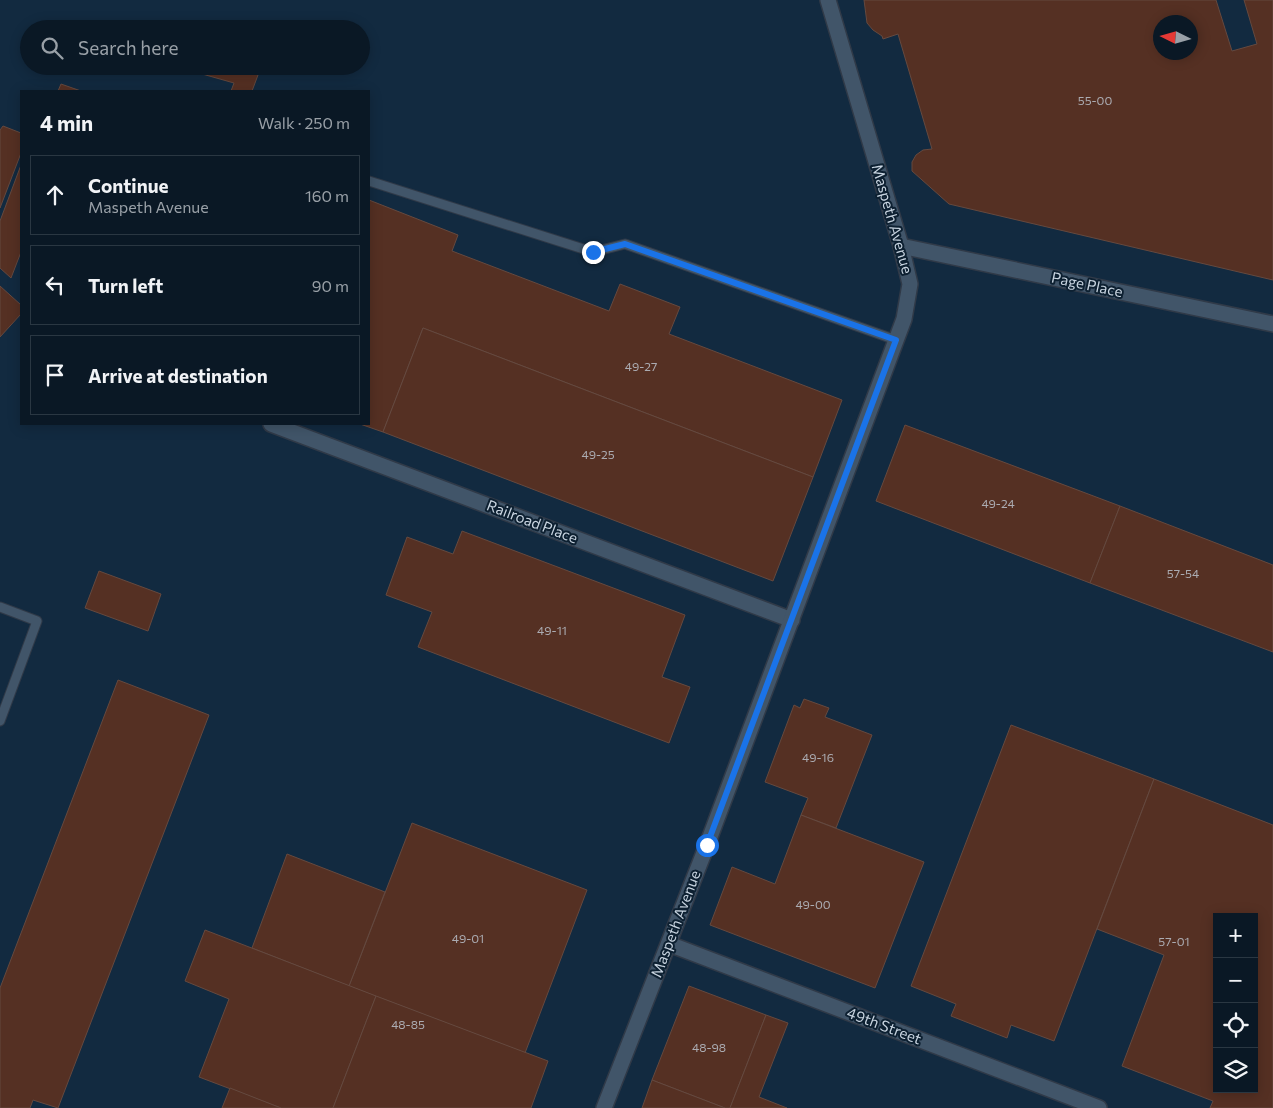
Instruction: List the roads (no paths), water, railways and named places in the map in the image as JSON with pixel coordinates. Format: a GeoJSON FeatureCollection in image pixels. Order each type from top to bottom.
{"type":"FeatureCollection","features":[{"type":"Feature","properties":{"kind":"street","name":"Maspeth Avenue"},"geometry":{"type":"LineString","coordinates":[[604,1108],[669,944],[904,319],[910,284],[901,246],[828,0]]}},
{"type":"Feature","properties":{"kind":"street","name":"Page Place"},"geometry":{"type":"LineString","coordinates":[[901,246],[1273,324]]}},
{"type":"Feature","properties":{"kind":"street","name":"Railroad Place"},"geometry":{"type":"LineString","coordinates":[[274,425],[792,620]]}},
{"type":"Feature","properties":{"kind":"street","name":"49th Street"},"geometry":{"type":"LineString","coordinates":[[669,944],[1099,1108]]}},
{"type":"Feature","properties":{"kind":"lane"},"geometry":{"type":"LineString","coordinates":[[370,181],[593,252],[625,244],[896,340]]}},
{"type":"Feature","properties":{"kind":"lane"},"geometry":{"type":"LineString","coordinates":[[0,607],[37,621],[0,721]]}}]}
